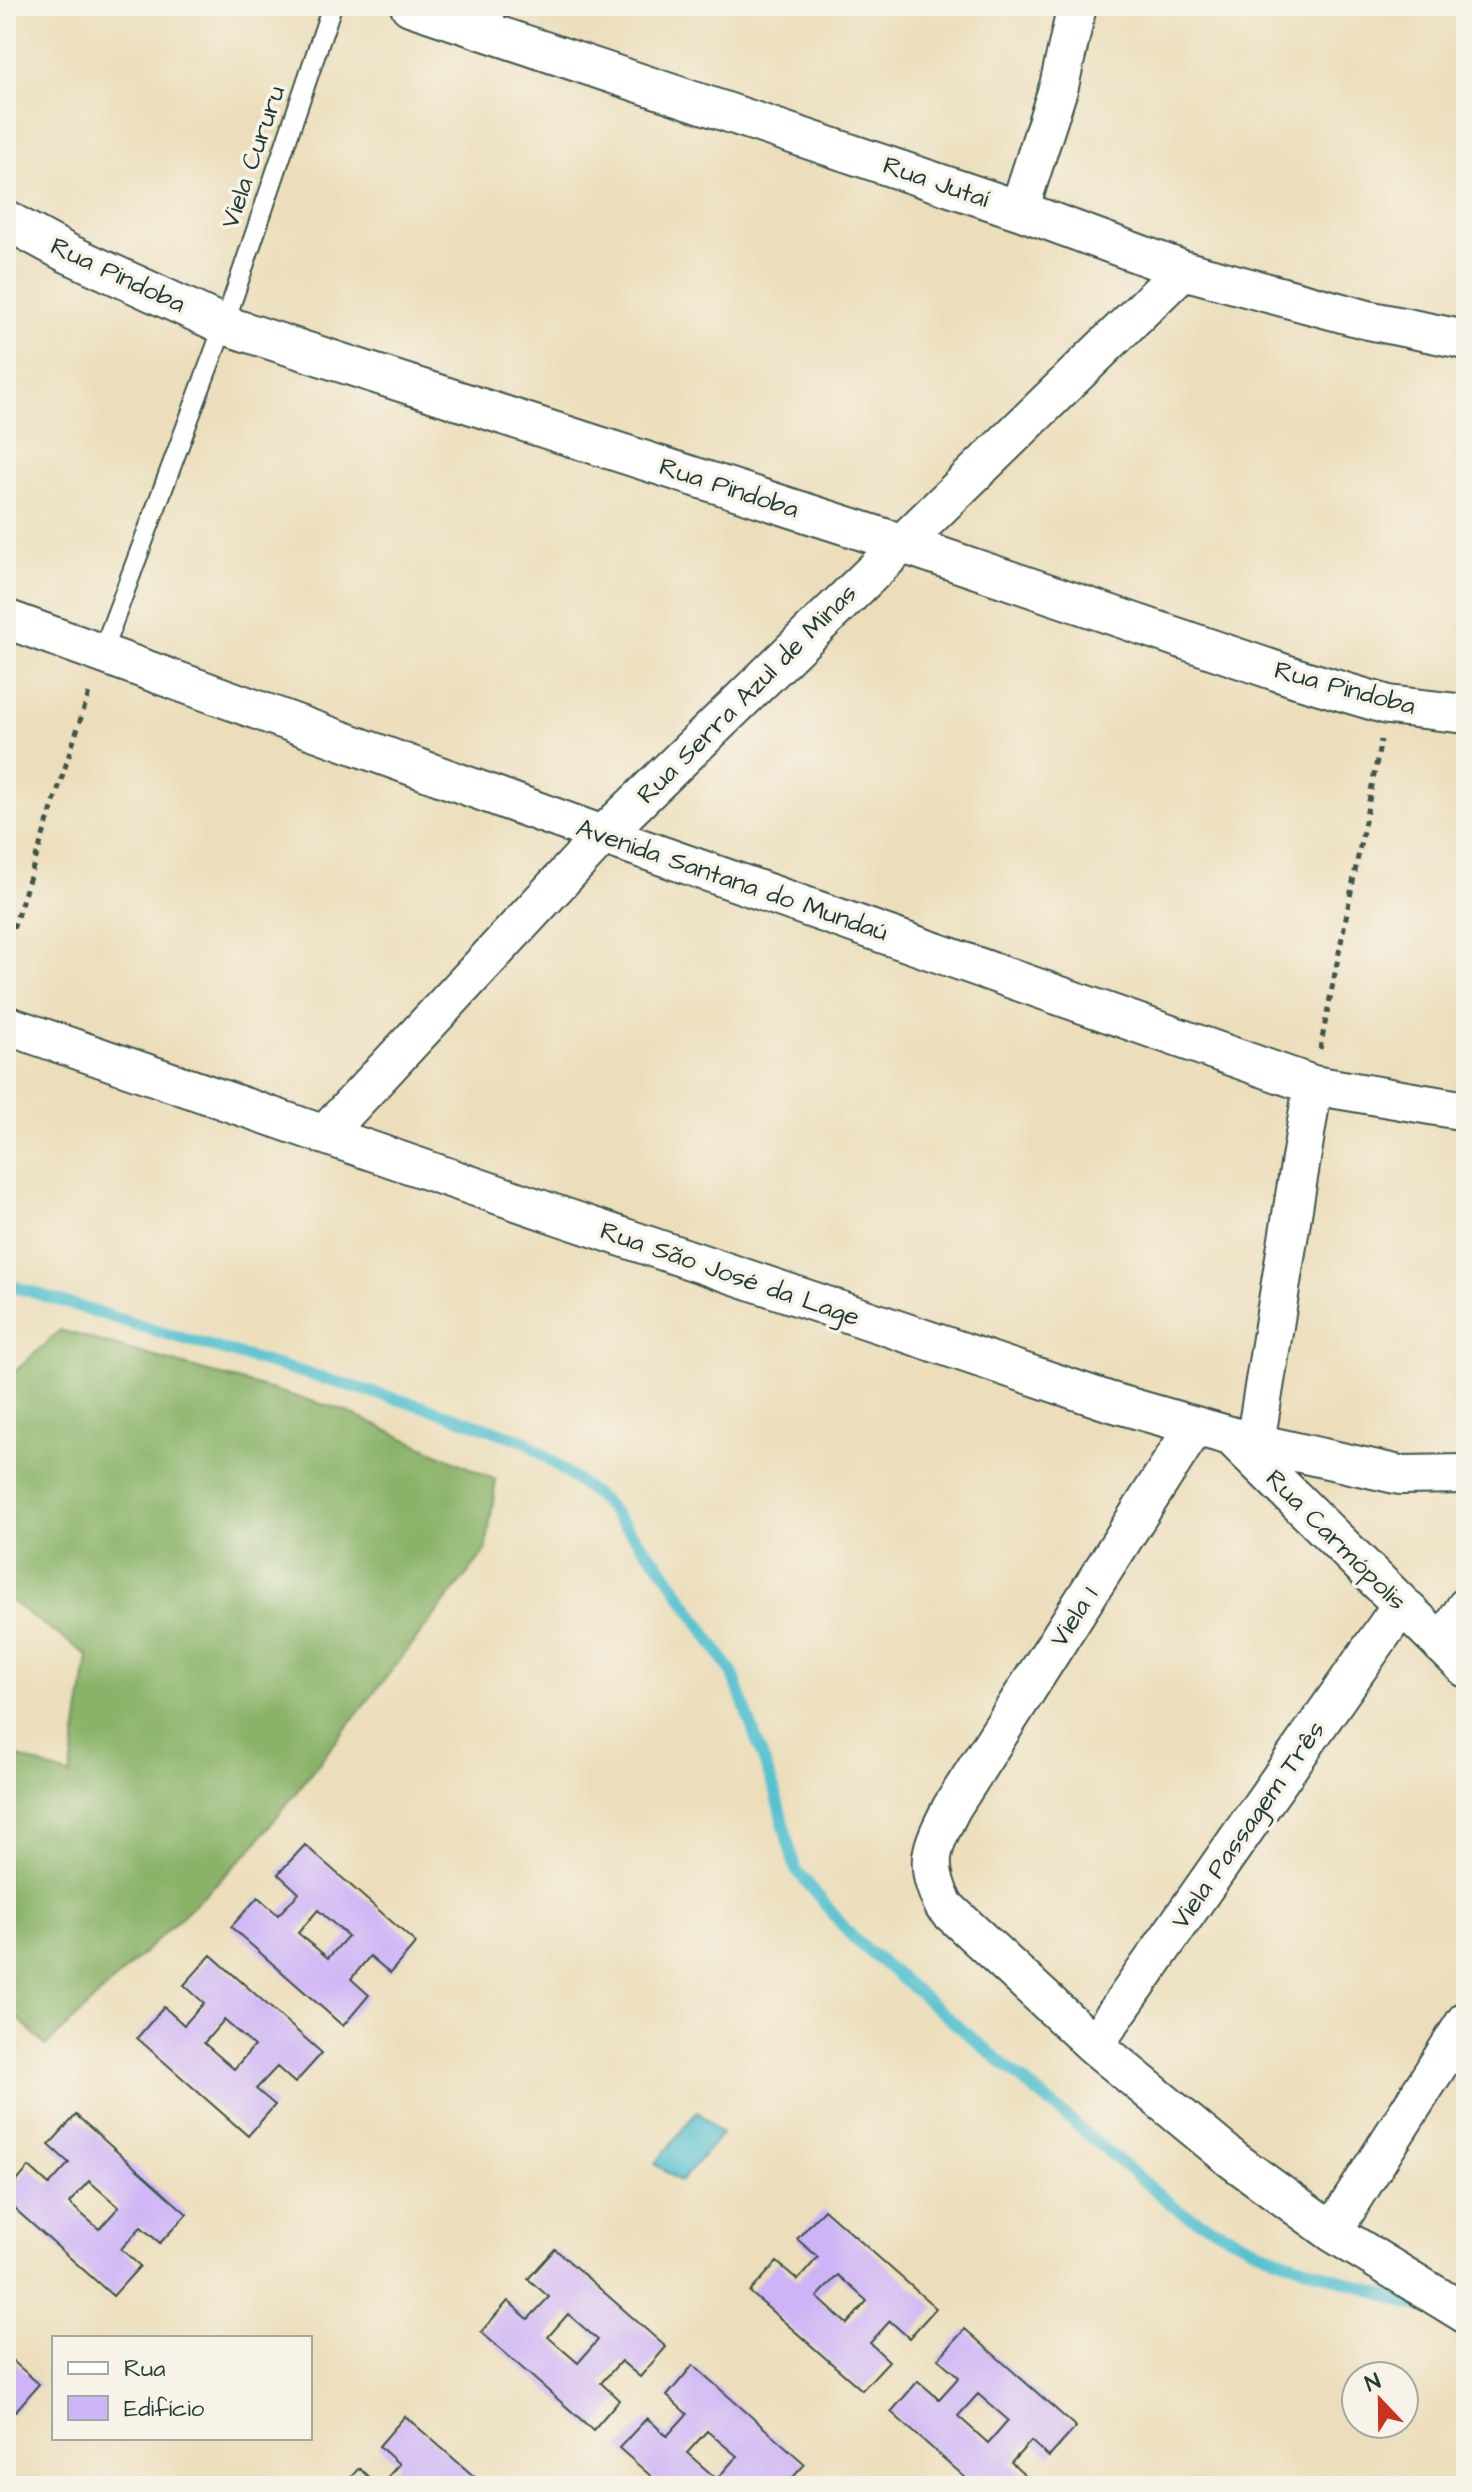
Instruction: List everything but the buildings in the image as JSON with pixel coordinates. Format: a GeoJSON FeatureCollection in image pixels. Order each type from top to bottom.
{"type":"FeatureCollection","features":[{"type":"Feature","properties":{"kind":"street","name":"Rua Jutaí"},"geometry":{"type":"LineString","coordinates":[[410,6],[494,20],[1183,270],[1368,320],[1466,340]]}},
{"type":"Feature","properties":{"kind":"street"},"geometry":{"type":"LineString","coordinates":[[1019,210],[1059,86],[1077,6]]}},
{"type":"Feature","properties":{"kind":"street","name":"Rua Pindoba"},"geometry":{"type":"LineString","coordinates":[[6,220],[67,253],[224,325],[900,543],[1297,678],[1388,705],[1466,714]]}},
{"type":"Feature","properties":{"kind":"street","name":"Rua Serra Azul de Minas"},"geometry":{"type":"LineString","coordinates":[[325,1134],[603,835],[1183,270]]}},
{"type":"Feature","properties":{"kind":"street","name":"Avenida Santana do Mundaú"},"geometry":{"type":"LineString","coordinates":[[6,619],[603,835],[1313,1085],[1466,1111]]}},
{"type":"Feature","properties":{"kind":"street","name":"Rua São José da Lage"},"geometry":{"type":"LineString","coordinates":[[6,1025],[1108,1401],[1227,1435],[1400,1475],[1466,1474]]}},
{"type":"Feature","properties":{"kind":"street"},"geometry":{"type":"LineString","coordinates":[[1227,1435],[1313,1085]]}},
{"type":"Feature","properties":{"kind":"street","name":"Rua Carmópolis"},"geometry":{"type":"LineString","coordinates":[[1227,1435],[1304,1506],[1454,1657]]}},
{"type":"Feature","properties":{"kind":"street","name":"Viela 1"},"geometry":{"type":"LineString","coordinates":[[1227,1435],[952,1807],[931,1857],[932,1882],[944,1906],[1094,2045],[1232,2159],[1332,2232],[1463,2308]]}},
{"type":"Feature","properties":{"kind":"street"},"geometry":{"type":"LineString","coordinates":[[1400,1475],[1466,1500]]}},
{"type":"Feature","properties":{"kind":"street","name":"Viela Passagem Três"},"geometry":{"type":"LineString","coordinates":[[1094,2045],[1401,1606]]}},
{"type":"Feature","properties":{"kind":"street","name":"Rua Carmópolis"},"geometry":{"type":"LineString","coordinates":[[1454,1657],[1466,1607]]}},
{"type":"Feature","properties":{"kind":"street"},"geometry":{"type":"LineString","coordinates":[[1332,2232],[1466,2021]]}},
{"type":"Feature","properties":{"kind":"lane","name":"Viela Cururu"},"geometry":{"type":"LineString","coordinates":[[101,655],[224,325],[332,6]]}},
{"type":"Feature","properties":{"kind":"path"},"geometry":{"type":"LineString","coordinates":[[6,951],[101,655]]}},
{"type":"Feature","properties":{"kind":"path"},"geometry":{"type":"LineString","coordinates":[[1313,1085],[1388,705]]}},
{"type":"Feature","properties":{"kind":"green space"},"geometry":{"type":"Polygon","coordinates":[[[60,1330],[343,1410],[496,1480],[486,1550],[250,1851],[46,2046],[6,2006],[6,1752],[70,1776],[88,1656],[6,1598],[6,1380],[60,1330]]]}},
{"type":"Feature","properties":{"kind":"water"},"geometry":{"type":"Polygon","coordinates":[[[697,2111],[722,2134],[680,2182],[655,2164],[697,2111]]]}},
{"type":"Feature","properties":{"kind":"waterway"},"geometry":{"type":"LineString","coordinates":[[6,1284],[167,1334],[428,1408],[525,1441],[602,1500],[664,1570],[733,1674],[775,1792],[795,1868],[853,1938],[1179,2211],[1267,2254],[1428,2310]]}},
{"type":"Feature","properties":{"kind":"waterway"},"geometry":{"type":"LineString","coordinates":[[1447,2322],[1466,2338]]}}]}
